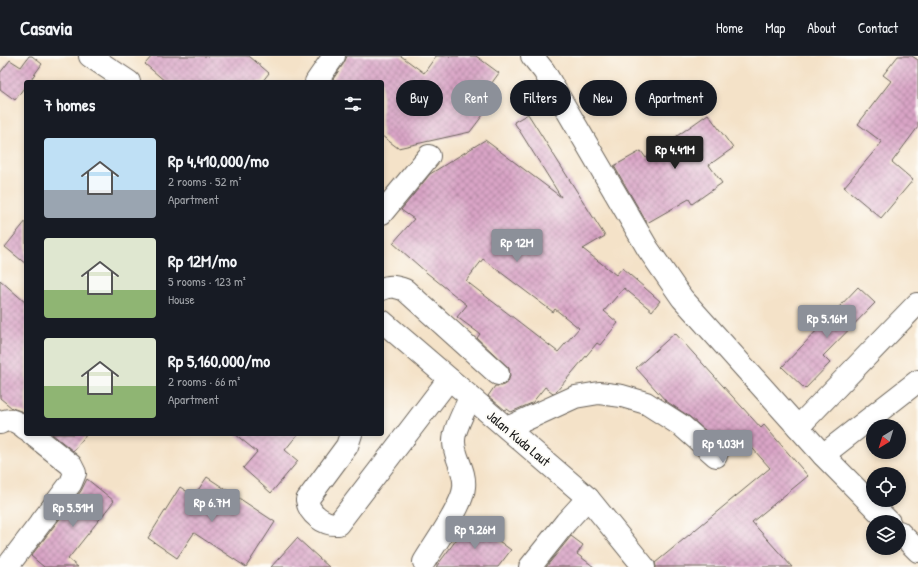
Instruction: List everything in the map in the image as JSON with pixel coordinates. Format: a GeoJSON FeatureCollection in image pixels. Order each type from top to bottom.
{"type":"FeatureCollection","features":[{"type":"Feature","properties":{"kind":"lane"},"geometry":{"type":"LineString","coordinates":[[90,56],[126,80]]}},
{"type":"Feature","properties":{"kind":"lane"},"geometry":{"type":"LineString","coordinates":[[317,80],[334,56]]}},
{"type":"Feature","properties":{"kind":"lane"},"geometry":{"type":"LineString","coordinates":[[532,56],[544,71],[648,248],[682,298],[823,455],[882,515]]}},
{"type":"Feature","properties":{"kind":"lane"},"geometry":{"type":"LineString","coordinates":[[386,201],[429,156]]}},
{"type":"Feature","properties":{"kind":"lane"},"geometry":{"type":"LineString","coordinates":[[384,288],[391,286],[405,290],[498,374]]}},
{"type":"Feature","properties":{"kind":"lane"},"geometry":{"type":"LineString","coordinates":[[798,427],[917,304]]}},
{"type":"Feature","properties":{"kind":"lane","name":"Jalan Kuda Laut"},"geometry":{"type":"LineString","coordinates":[[384,323],[588,498],[644,567]]}},
{"type":"Feature","properties":{"kind":"lane"},"geometry":{"type":"LineString","coordinates":[[350,436],[347,446],[307,500],[308,508],[316,516],[331,524],[338,524],[449,379]]}},
{"type":"Feature","properties":{"kind":"lane"},"geometry":{"type":"LineString","coordinates":[[823,455],[918,381]]}},
{"type":"Feature","properties":{"kind":"lane"},"geometry":{"type":"LineString","coordinates":[[507,428],[575,397],[599,393],[622,396],[646,403],[682,426],[716,456]]}},
{"type":"Feature","properties":{"kind":"lane"},"geometry":{"type":"LineString","coordinates":[[424,562],[462,500],[464,487],[463,472],[455,448],[454,439],[470,397]]}},
{"type":"Feature","properties":{"kind":"lane"},"geometry":{"type":"LineString","coordinates":[[2,420],[17,422],[24,427]]}},
{"type":"Feature","properties":{"kind":"lane"},"geometry":{"type":"LineString","coordinates":[[7,567],[71,483],[75,473],[71,465],[35,436]]}},
{"type":"Feature","properties":{"kind":"lane"},"geometry":{"type":"LineString","coordinates":[[530,567],[566,522],[588,498]]}},
{"type":"Feature","properties":{"kind":"lane"},"geometry":{"type":"LineString","coordinates":[[906,539],[918,551]]}},
{"type":"Feature","properties":{"kind":"building"},"geometry":{"type":"Polygon","coordinates":[[[29,56],[32,56],[42,64],[30,80],[24,80],[24,88],[15,100],[0,89],[0,73],[10,60],[21,67],[29,56]]]}},
{"type":"Feature","properties":{"kind":"building"},"geometry":{"type":"Polygon","coordinates":[[[152,56],[249,56],[269,73],[264,80],[164,80],[145,64],[152,56]]]}},
{"type":"Feature","properties":{"kind":"building"},"geometry":{"type":"Polygon","coordinates":[[[347,56],[401,56],[424,73],[436,56],[476,56],[499,73],[494,80],[451,80],[451,116],[482,116],[470,132],[398,148],[384,138],[384,80],[332,80],[347,56]]]}},
{"type":"Feature","properties":{"kind":"building"},"geometry":{"type":"Polygon","coordinates":[[[898,56],[912,56],[918,60],[918,127],[892,162],[913,180],[881,218],[844,187],[882,142],[858,124],[891,81],[883,75],[898,56]]]}},
{"type":"Feature","properties":{"kind":"building"},"geometry":{"type":"Polygon","coordinates":[[[524,116],[529,116],[605,236],[583,249],[616,275],[622,268],[660,301],[652,311],[624,288],[604,311],[618,323],[600,345],[597,343],[556,392],[553,393],[545,387],[532,403],[511,412],[507,409],[505,410],[488,396],[495,386],[502,386],[508,382],[510,376],[509,368],[477,338],[480,334],[457,317],[467,305],[393,243],[414,219],[401,210],[430,174],[485,140],[561,197],[514,122],[524,116]],[[483,259],[466,281],[558,352],[579,328],[555,309],[553,312],[483,259]]]}},
{"type":"Feature","properties":{"kind":"building"},"geometry":{"type":"Polygon","coordinates":[[[705,116],[709,116],[733,148],[709,165],[722,183],[692,204],[689,199],[647,223],[614,166],[641,151],[646,158],[705,116]]]}},
{"type":"Feature","properties":{"kind":"building"},"geometry":{"type":"Polygon","coordinates":[[[24,223],[24,262],[5,247],[24,223]]]}},
{"type":"Feature","properties":{"kind":"building"},"geometry":{"type":"Polygon","coordinates":[[[0,280],[24,301],[24,412],[12,408],[0,398],[0,280]]]}},
{"type":"Feature","properties":{"kind":"building"},"geometry":{"type":"Polygon","coordinates":[[[858,287],[875,303],[823,356],[830,363],[805,389],[782,367],[858,287]]]}},
{"type":"Feature","properties":{"kind":"building"},"geometry":{"type":"Polygon","coordinates":[[[675,333],[761,428],[764,425],[808,476],[752,522],[792,567],[656,567],[655,563],[770,468],[745,440],[728,456],[728,452],[724,447],[690,417],[666,401],[636,368],[675,333]]]}},
{"type":"Feature","properties":{"kind":"building"},"geometry":{"type":"Polygon","coordinates":[[[54,436],[85,436],[73,451],[54,436]]]}},
{"type":"Feature","properties":{"kind":"building"},"geometry":{"type":"Polygon","coordinates":[[[237,436],[296,436],[285,450],[298,461],[271,493],[243,468],[257,452],[237,436]]]}},
{"type":"Feature","properties":{"kind":"building"},"geometry":{"type":"Polygon","coordinates":[[[207,477],[275,522],[246,567],[194,533],[177,558],[148,538],[180,487],[194,496],[207,477]]]}},
{"type":"Feature","properties":{"kind":"building"},"geometry":{"type":"Polygon","coordinates":[[[87,479],[114,501],[68,559],[78,567],[44,567],[31,556],[81,491],[87,479]]]}},
{"type":"Feature","properties":{"kind":"building"},"geometry":{"type":"Polygon","coordinates":[[[471,520],[511,550],[498,567],[436,567],[471,520]]]}},
{"type":"Feature","properties":{"kind":"building"},"geometry":{"type":"Polygon","coordinates":[[[571,536],[583,545],[577,554],[594,567],[546,567],[571,536]]]}},
{"type":"Feature","properties":{"kind":"building"},"geometry":{"type":"Polygon","coordinates":[[[297,538],[329,567],[271,567],[297,538]]]}}]}
